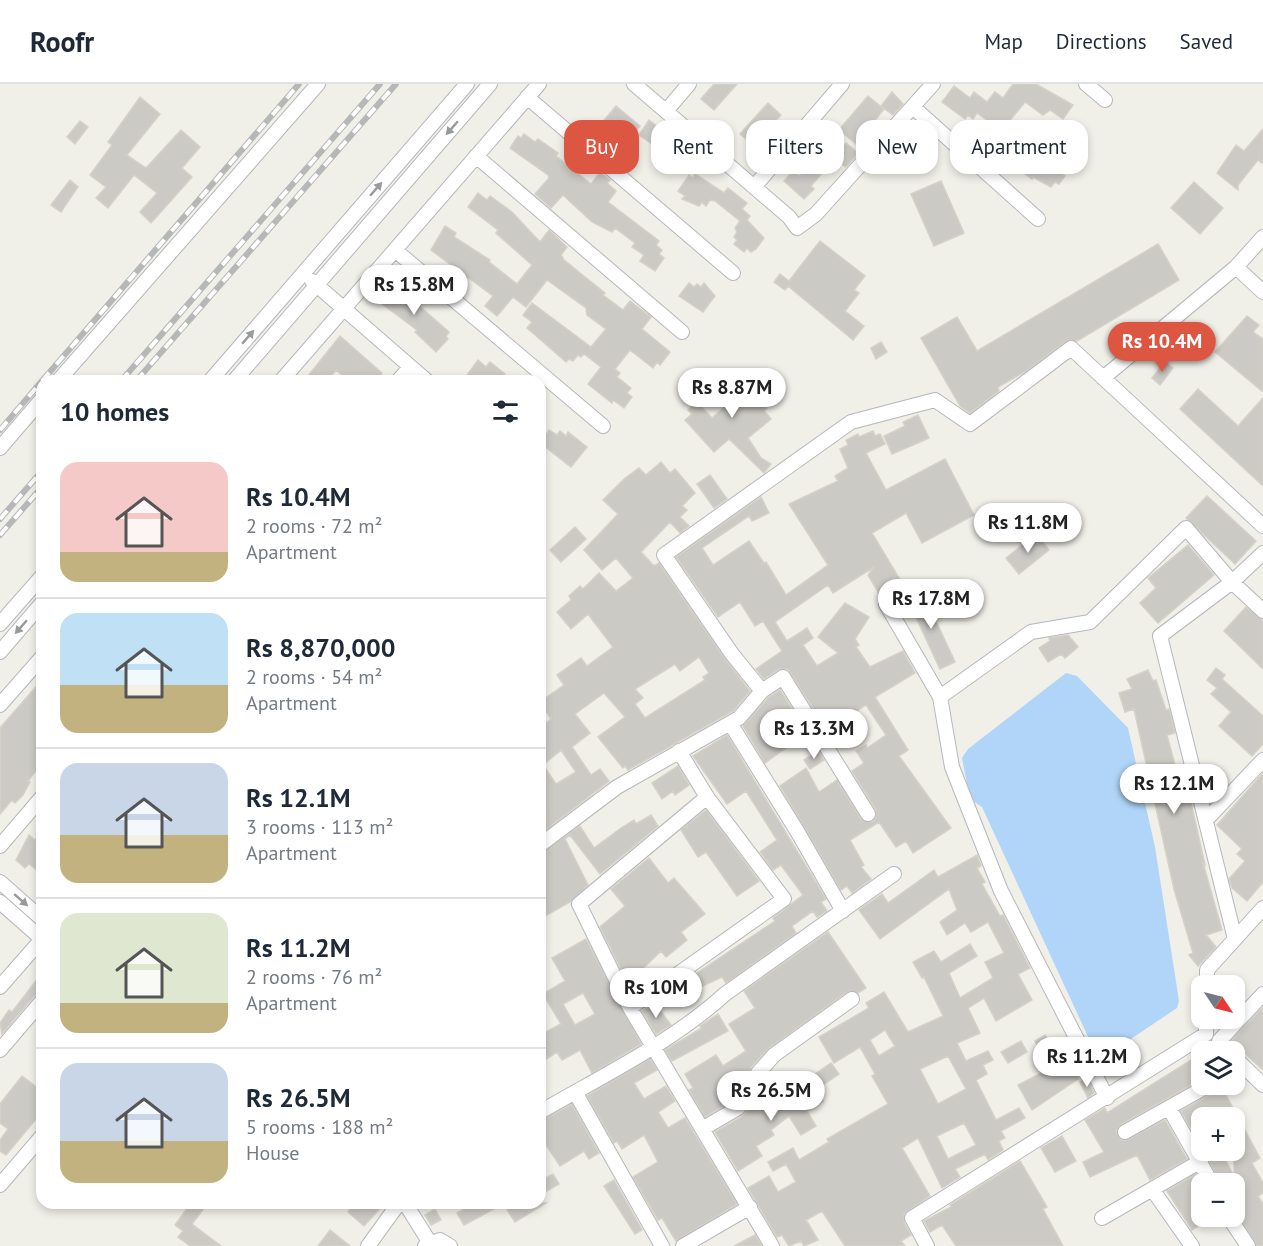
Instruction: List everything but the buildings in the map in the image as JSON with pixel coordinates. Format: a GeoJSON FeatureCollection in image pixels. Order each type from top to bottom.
{"type":"FeatureCollection","features":[{"type":"Feature","properties":{"kind":"street"},"geometry":{"type":"LineString","coordinates":[[63,375],[318,84]]}},
{"type":"Feature","properties":{"kind":"street"},"geometry":{"type":"LineString","coordinates":[[215,375],[467,84]]}},
{"type":"Feature","properties":{"kind":"street"},"geometry":{"type":"LineString","coordinates":[[239,375],[490,84]]}},
{"type":"Feature","properties":{"kind":"street"},"geometry":{"type":"LineString","coordinates":[[286,375],[538,84]]}},
{"type":"Feature","properties":{"kind":"street"},"geometry":{"type":"LineString","coordinates":[[634,84],[754,186],[789,217],[797,228],[816,214],[933,84]]}},
{"type":"Feature","properties":{"kind":"street"},"geometry":{"type":"LineString","coordinates":[[666,111],[689,84]]}},
{"type":"Feature","properties":{"kind":"street"},"geometry":{"type":"LineString","coordinates":[[754,186],[842,84]]}},
{"type":"Feature","properties":{"kind":"street"},"geometry":{"type":"LineString","coordinates":[[1086,84],[1105,100]]}},
{"type":"Feature","properties":{"kind":"street"},"geometry":{"type":"LineString","coordinates":[[527,98],[734,273]]}},
{"type":"Feature","properties":{"kind":"street"},"geometry":{"type":"LineString","coordinates":[[913,106],[1038,219]]}},
{"type":"Feature","properties":{"kind":"street"},"geometry":{"type":"LineString","coordinates":[[476,156],[682,332]]}},
{"type":"Feature","properties":{"kind":"street"},"geometry":{"type":"LineString","coordinates":[[1103,378],[1236,267],[1263,237]]}},
{"type":"Feature","properties":{"kind":"street"},"geometry":{"type":"LineString","coordinates":[[395,250],[543,375]]}},
{"type":"Feature","properties":{"kind":"street"},"geometry":{"type":"LineString","coordinates":[[1236,267],[1263,292]]}},
{"type":"Feature","properties":{"kind":"street"},"geometry":{"type":"LineString","coordinates":[[303,273],[420,375]]}},
{"type":"Feature","properties":{"kind":"street"},"geometry":{"type":"LineString","coordinates":[[762,692],[732,654],[664,555],[851,422],[935,400],[970,424],[1071,348],[1263,526]]}},
{"type":"Feature","properties":{"kind":"street"},"geometry":{"type":"LineString","coordinates":[[403,375],[410,366]]}},
{"type":"Feature","properties":{"kind":"street"},"geometry":{"type":"LineString","coordinates":[[546,378],[603,426]]}},
{"type":"Feature","properties":{"kind":"street"},"geometry":{"type":"LineString","coordinates":[[0,448],[36,406]]}},
{"type":"Feature","properties":{"kind":"street"},"geometry":{"type":"LineString","coordinates":[[940,697],[1031,632],[1090,622],[1186,528],[1232,582],[1263,611]]}},
{"type":"Feature","properties":{"kind":"street"},"geometry":{"type":"LineString","coordinates":[[1235,939],[1160,636],[1232,582],[1263,553]]}},
{"type":"Feature","properties":{"kind":"street"},"geometry":{"type":"LineString","coordinates":[[0,624],[36,583]]}},
{"type":"Feature","properties":{"kind":"street"},"geometry":{"type":"LineString","coordinates":[[886,604],[940,697],[952,767],[1001,891],[1107,1098]]}},
{"type":"Feature","properties":{"kind":"street"},"geometry":{"type":"LineString","coordinates":[[0,652],[36,610]]}},
{"type":"Feature","properties":{"kind":"street"},"geometry":{"type":"LineString","coordinates":[[0,705],[36,664]]}},
{"type":"Feature","properties":{"kind":"street"},"geometry":{"type":"LineString","coordinates":[[546,840],[617,787],[739,718],[762,692],[783,677],[868,814]]}},
{"type":"Feature","properties":{"kind":"street"},"geometry":{"type":"LineString","coordinates":[[730,723],[792,822],[843,911]]}},
{"type":"Feature","properties":{"kind":"street"},"geometry":{"type":"LineString","coordinates":[[630,1008],[784,899],[707,797],[679,752]]}},
{"type":"Feature","properties":{"kind":"street"},"geometry":{"type":"LineString","coordinates":[[1206,820],[1263,760]]}},
{"type":"Feature","properties":{"kind":"street"},"geometry":{"type":"LineString","coordinates":[[707,797],[579,904],[630,1008],[772,1246]]}},
{"type":"Feature","properties":{"kind":"street"},"geometry":{"type":"LineString","coordinates":[[0,846],[36,804]]}},
{"type":"Feature","properties":{"kind":"street"},"geometry":{"type":"LineString","coordinates":[[546,1109],[653,1046],[894,874]]}},
{"type":"Feature","properties":{"kind":"street"},"geometry":{"type":"LineString","coordinates":[[0,882],[36,914]]}},
{"type":"Feature","properties":{"kind":"street"},"geometry":{"type":"LineString","coordinates":[[0,902],[36,934]]}},
{"type":"Feature","properties":{"kind":"street"},"geometry":{"type":"LineString","coordinates":[[1207,975],[1207,970],[1263,908]]}},
{"type":"Feature","properties":{"kind":"street"},"geometry":{"type":"LineString","coordinates":[[0,987],[36,946]]}},
{"type":"Feature","properties":{"kind":"street"},"geometry":{"type":"LineString","coordinates":[[1219,1041],[1263,994]]}},
{"type":"Feature","properties":{"kind":"street"},"geometry":{"type":"LineString","coordinates":[[702,1129],[738,1108],[751,1092],[758,1073],[774,1055],[852,999]]}},
{"type":"Feature","properties":{"kind":"street"},"geometry":{"type":"LineString","coordinates":[[0,1050],[36,1008]]}},
{"type":"Feature","properties":{"kind":"street"},"geometry":{"type":"LineString","coordinates":[[927,1246],[912,1218],[1107,1098],[1206,1034],[1206,1029]]}},
{"type":"Feature","properties":{"kind":"street"},"geometry":{"type":"LineString","coordinates":[[1245,1067],[1262,1083]]}},
{"type":"Feature","properties":{"kind":"street"},"geometry":{"type":"LineString","coordinates":[[575,1092],[662,1246]]}},
{"type":"Feature","properties":{"kind":"street"},"geometry":{"type":"LineString","coordinates":[[1125,1132],[1192,1095]]}},
{"type":"Feature","properties":{"kind":"street"},"geometry":{"type":"LineString","coordinates":[[1169,1108],[1191,1144]]}},
{"type":"Feature","properties":{"kind":"street"},"geometry":{"type":"LineString","coordinates":[[0,1185],[36,1143]]}},
{"type":"Feature","properties":{"kind":"street"},"geometry":{"type":"LineString","coordinates":[[1102,1218],[1201,1161],[1207,1173]]}},
{"type":"Feature","properties":{"kind":"street"},"geometry":{"type":"LineString","coordinates":[[1152,1189],[1192,1246]]}},
{"type":"Feature","properties":{"kind":"street"},"geometry":{"type":"LineString","coordinates":[[683,1246],[750,1207]]}},
{"type":"Feature","properties":{"kind":"street"},"geometry":{"type":"LineString","coordinates":[[369,1246],[395,1209]]}},
{"type":"Feature","properties":{"kind":"street"},"geometry":{"type":"LineString","coordinates":[[408,1209],[427,1245],[440,1240],[450,1246]]}},
{"type":"Feature","properties":{"kind":"street"},"geometry":{"type":"LineString","coordinates":[[1235,1227],[1248,1246]]}},
{"type":"Feature","properties":{"kind":"water"},"geometry":{"type":"Polygon","coordinates":[[[1066,673],[1077,676],[1128,728],[1155,847],[1179,1001],[1177,1008],[1107,1055],[1096,1054],[982,807],[970,799],[962,758],[968,749],[1066,673]]]}},
{"type":"Feature","properties":{"kind":"railway"},"geometry":{"type":"LineString","coordinates":[[47,375],[299,84]]}},
{"type":"Feature","properties":{"kind":"railway"},"geometry":{"type":"LineString","coordinates":[[126,375],[380,84]]}},
{"type":"Feature","properties":{"kind":"railway"},"geometry":{"type":"LineString","coordinates":[[141,375],[396,84]]}},
{"type":"Feature","properties":{"kind":"railway"},"geometry":{"type":"LineString","coordinates":[[0,430],[36,388]]}},
{"type":"Feature","properties":{"kind":"railway"},"geometry":{"type":"LineString","coordinates":[[0,519],[36,478]]}},
{"type":"Feature","properties":{"kind":"railway"},"geometry":{"type":"LineString","coordinates":[[0,535],[36,494]]}}]}
